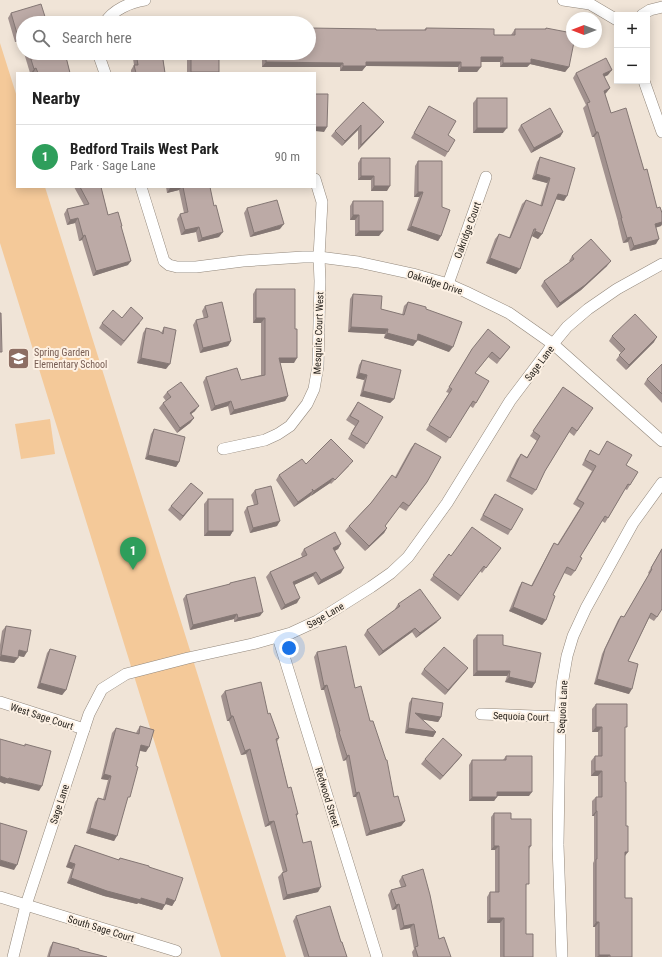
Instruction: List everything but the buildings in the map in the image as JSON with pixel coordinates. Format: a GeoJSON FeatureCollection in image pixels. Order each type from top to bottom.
{"type":"FeatureCollection","features":[{"type":"Feature","properties":{"kind":"street"},"geometry":{"type":"LineString","coordinates":[[111,16],[127,4],[145,0]]}},
{"type":"Feature","properties":{"kind":"street"},"geometry":{"type":"LineString","coordinates":[[563,0],[590,4],[614,18]]}},
{"type":"Feature","properties":{"kind":"street"},"geometry":{"type":"LineString","coordinates":[[647,12],[662,7]]}},
{"type":"Feature","properties":{"kind":"street"},"geometry":{"type":"LineString","coordinates":[[100,60],[105,72]]}},
{"type":"Feature","properties":{"kind":"street"},"geometry":{"type":"LineString","coordinates":[[645,84],[662,132]]}},
{"type":"Feature","properties":{"kind":"street","name":"Oakridge Court"},"geometry":{"type":"LineString","coordinates":[[448,284],[486,177]]}},
{"type":"Feature","properties":{"kind":"street","name":"Mesquite Court West"},"geometry":{"type":"LineString","coordinates":[[224,449],[265,440],[290,426],[307,404],[314,389],[318,366],[320,281],[319,257],[322,202],[316,182]]}},
{"type":"Feature","properties":{"kind":"street","name":"Oakridge Drive"},"geometry":{"type":"LineString","coordinates":[[141,188],[164,261],[169,265],[177,267],[196,267],[242,261],[319,257],[365,263],[414,274],[448,284],[509,313],[553,344],[662,441]]}},
{"type":"Feature","properties":{"kind":"street","name":"Sage Lane"},"geometry":{"type":"LineString","coordinates":[[13,957],[26,905],[84,729],[89,714],[102,689],[126,674],[188,658],[252,644],[291,633],[317,621],[371,587],[390,573],[408,557],[447,503],[510,401],[567,328],[588,309],[617,289],[662,264]]}},
{"type":"Feature","properties":{"kind":"street","name":"Sequoia Lane"},"geometry":{"type":"LineString","coordinates":[[562,957],[558,845],[560,717],[567,656],[573,636],[586,608],[633,523],[662,483]]}},
{"type":"Feature","properties":{"kind":"street","name":"Redwood Street"},"geometry":{"type":"LineString","coordinates":[[278,637],[377,957]]}},
{"type":"Feature","properties":{"kind":"street","name":"West Sage Court"},"geometry":{"type":"LineString","coordinates":[[0,702],[84,729]]}},
{"type":"Feature","properties":{"kind":"street","name":"Sequoia Court"},"geometry":{"type":"LineString","coordinates":[[481,714],[560,717]]}},
{"type":"Feature","properties":{"kind":"street","name":"South Sage Court"},"geometry":{"type":"LineString","coordinates":[[0,897],[176,951]]}},
{"type":"Feature","properties":{"kind":"shaded area"},"geometry":{"type":"Polygon","coordinates":[[[0,43],[16,94],[16,188],[45,188],[286,957],[221,957],[0,243],[0,43]]]}},
{"type":"Feature","properties":{"kind":"shaded area"},"geometry":{"type":"Polygon","coordinates":[[[50,419],[55,454],[21,459],[15,424],[50,419]]]}},
{"type":"Feature","properties":{"kind":"place","name":"Spring Garden Elementary School"},"geometry":{"type":"Point","coordinates":[18,358]}},
{"type":"Feature","properties":{"kind":"place","name":"Bedford Trails West Park"},"geometry":{"type":"Point","coordinates":[133,570]}}]}
